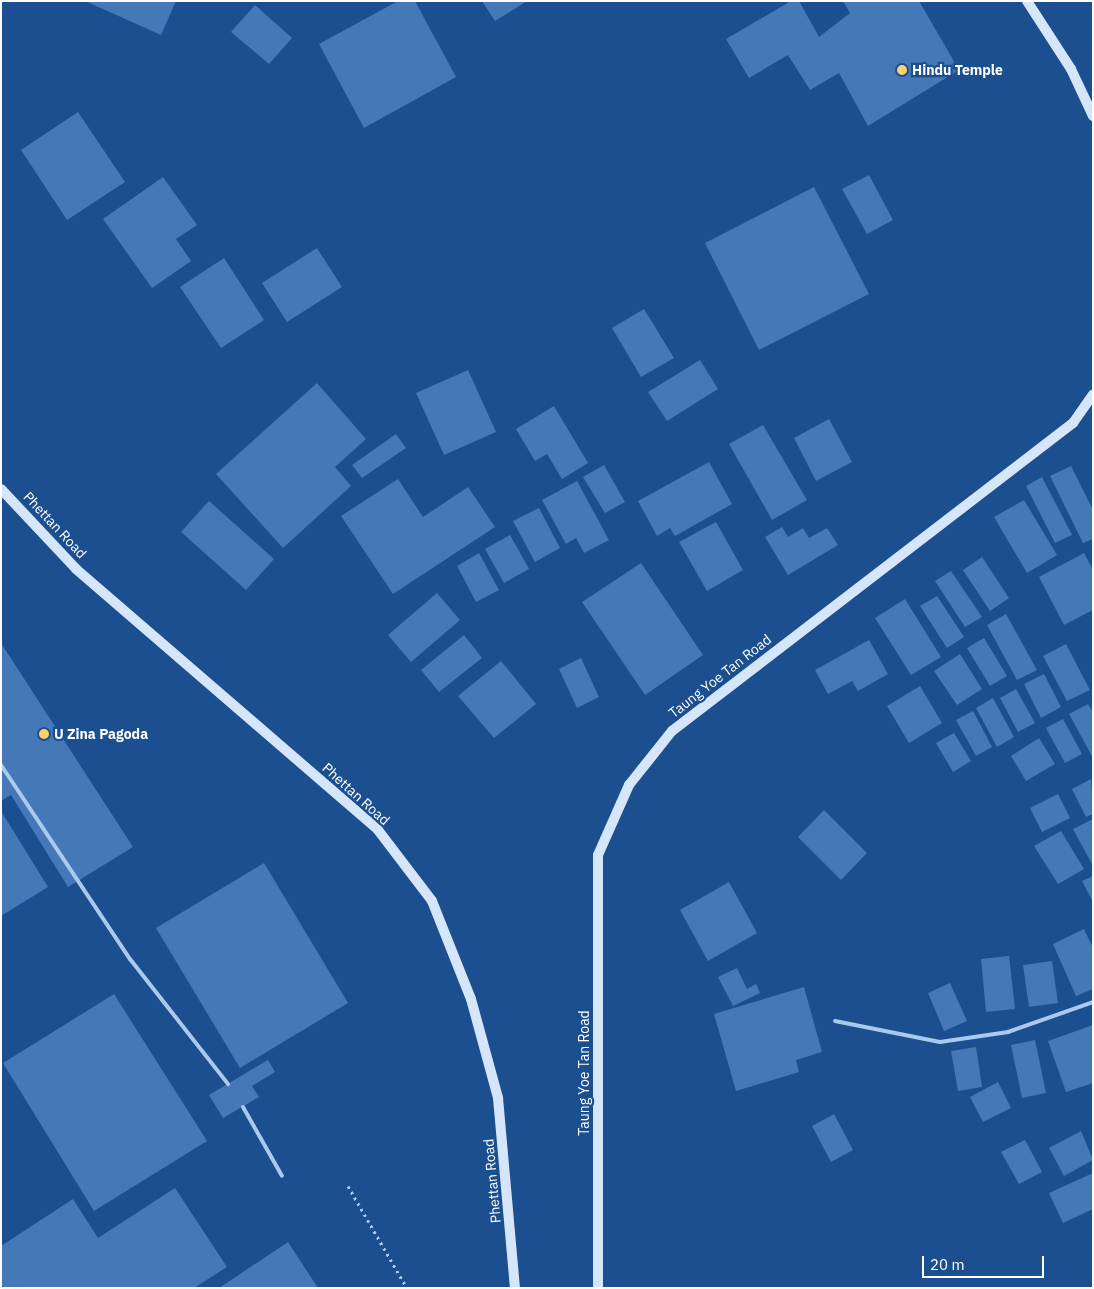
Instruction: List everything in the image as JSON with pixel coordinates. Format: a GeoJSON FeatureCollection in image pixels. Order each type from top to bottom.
{"type":"FeatureCollection","features":[{"type":"Feature","properties":{"kind":"street"},"geometry":{"type":"LineString","coordinates":[[1027,1],[1071,69],[1093,116]]}},
{"type":"Feature","properties":{"kind":"street","name":"Taung Yoe Tan Road"},"geometry":{"type":"LineString","coordinates":[[598,1288],[598,855],[629,786],[672,731],[1073,423],[1093,394]]}},
{"type":"Feature","properties":{"kind":"street","name":"Phettan Road"},"geometry":{"type":"LineString","coordinates":[[1,489],[76,568],[378,830],[432,901],[472,1000],[498,1098],[515,1288]]}},
{"type":"Feature","properties":{"kind":"lane"},"geometry":{"type":"LineString","coordinates":[[1,765],[130,959],[228,1084]]}},
{"type":"Feature","properties":{"kind":"lane"},"geometry":{"type":"LineString","coordinates":[[835,1021],[940,1042],[1008,1032],[1093,1002]]}},
{"type":"Feature","properties":{"kind":"lane"},"geometry":{"type":"LineString","coordinates":[[243,1106],[282,1176]]}},
{"type":"Feature","properties":{"kind":"path"},"geometry":{"type":"LineString","coordinates":[[348,1186],[407,1288]]}},
{"type":"Feature","properties":{"kind":"building"},"geometry":{"type":"Polygon","coordinates":[[[85,1],[176,1],[161,35],[85,1]]]}},
{"type":"Feature","properties":{"kind":"building"},"geometry":{"type":"Polygon","coordinates":[[[398,1],[415,1],[456,77],[364,128],[319,44],[398,1]]]}},
{"type":"Feature","properties":{"kind":"building"},"geometry":{"type":"Polygon","coordinates":[[[482,1],[527,1],[495,21],[482,1]]]}},
{"type":"Feature","properties":{"kind":"building"},"geometry":{"type":"Polygon","coordinates":[[[791,1],[799,1],[819,37],[850,13],[843,1],[919,1],[959,70],[868,126],[839,73],[810,90],[788,55],[749,78],[726,39],[791,1]]]}},
{"type":"Feature","properties":{"kind":"building"},"geometry":{"type":"Polygon","coordinates":[[[255,5],[292,38],[269,64],[231,32],[255,5]]]}},
{"type":"Feature","properties":{"kind":"building"},"geometry":{"type":"Polygon","coordinates":[[[78,112],[125,182],[67,220],[21,150],[78,112]]]}},
{"type":"Feature","properties":{"kind":"building"},"geometry":{"type":"Polygon","coordinates":[[[869,175],[893,220],[867,234],[842,189],[869,175]]]}},
{"type":"Feature","properties":{"kind":"building"},"geometry":{"type":"Polygon","coordinates":[[[163,177],[197,225],[176,239],[191,261],[152,288],[103,219],[163,177]]]}},
{"type":"Feature","properties":{"kind":"building"},"geometry":{"type":"Polygon","coordinates":[[[814,187],[869,294],[759,350],[705,243],[814,187]]]}},
{"type":"Feature","properties":{"kind":"building"},"geometry":{"type":"Polygon","coordinates":[[[317,248],[342,287],[287,322],[262,283],[317,248]]]}},
{"type":"Feature","properties":{"kind":"building"},"geometry":{"type":"Polygon","coordinates":[[[224,258],[264,320],[221,348],[180,287],[224,258]]]}},
{"type":"Feature","properties":{"kind":"building"},"geometry":{"type":"Polygon","coordinates":[[[644,309],[674,358],[641,377],[612,328],[644,309]]]}},
{"type":"Feature","properties":{"kind":"building"},"geometry":{"type":"Polygon","coordinates":[[[700,360],[718,389],[667,421],[648,392],[700,360]]]}},
{"type":"Feature","properties":{"kind":"building"},"geometry":{"type":"Polygon","coordinates":[[[468,370],[496,432],[444,455],[416,393],[468,370]]]}},
{"type":"Feature","properties":{"kind":"building"},"geometry":{"type":"Polygon","coordinates":[[[317,383],[366,439],[335,467],[351,486],[283,548],[216,474],[317,383]]]}},
{"type":"Feature","properties":{"kind":"building"},"geometry":{"type":"Polygon","coordinates":[[[554,406],[588,463],[562,479],[547,454],[535,461],[516,429],[554,406]]]}},
{"type":"Feature","properties":{"kind":"building"},"geometry":{"type":"Polygon","coordinates":[[[829,419],[852,462],[816,481],[794,438],[829,419]]]}},
{"type":"Feature","properties":{"kind":"building"},"geometry":{"type":"Polygon","coordinates":[[[763,425],[807,500],[772,520],[729,444],[763,425]]]}},
{"type":"Feature","properties":{"kind":"building"},"geometry":{"type":"Polygon","coordinates":[[[396,434],[406,448],[362,478],[352,465],[396,434]]]}},
{"type":"Feature","properties":{"kind":"building"},"geometry":{"type":"Polygon","coordinates":[[[709,462],[732,504],[675,536],[670,528],[657,536],[638,501],[709,462]]]}},
{"type":"Feature","properties":{"kind":"building"},"geometry":{"type":"Polygon","coordinates":[[[604,465],[625,502],[605,513],[583,477],[604,465]]]}},
{"type":"Feature","properties":{"kind":"building"},"geometry":{"type":"Polygon","coordinates":[[[1071,466],[1093,510],[1093,539],[1083,543],[1050,476],[1071,466]]]}},
{"type":"Feature","properties":{"kind":"building"},"geometry":{"type":"Polygon","coordinates":[[[1042,477],[1072,535],[1055,543],[1026,486],[1042,477]]]}},
{"type":"Feature","properties":{"kind":"building"},"geometry":{"type":"Polygon","coordinates":[[[398,479],[423,517],[468,487],[495,527],[393,594],[341,516],[398,479]]]}},
{"type":"Feature","properties":{"kind":"building"},"geometry":{"type":"Polygon","coordinates":[[[577,481],[609,540],[584,553],[576,538],[566,544],[542,500],[577,481]]]}},
{"type":"Feature","properties":{"kind":"building"},"geometry":{"type":"Polygon","coordinates":[[[1024,500],[1057,555],[1027,573],[994,517],[1024,500]]]}},
{"type":"Feature","properties":{"kind":"building"},"geometry":{"type":"Polygon","coordinates":[[[209,501],[274,559],[246,590],[181,532],[209,501]]]}},
{"type":"Feature","properties":{"kind":"building"},"geometry":{"type":"Polygon","coordinates":[[[539,508],[560,548],[535,562],[513,521],[539,508]]]}},
{"type":"Feature","properties":{"kind":"building"},"geometry":{"type":"Polygon","coordinates":[[[716,522],[743,570],[707,591],[679,542],[716,522]]]}},
{"type":"Feature","properties":{"kind":"building"},"geometry":{"type":"Polygon","coordinates":[[[782,527],[788,537],[803,528],[809,538],[827,528],[838,545],[788,575],[765,537],[782,527]]]}},
{"type":"Feature","properties":{"kind":"building"},"geometry":{"type":"Polygon","coordinates":[[[510,535],[529,569],[504,583],[485,549],[510,535]]]}},
{"type":"Feature","properties":{"kind":"building"},"geometry":{"type":"Polygon","coordinates":[[[479,553],[499,590],[476,602],[457,566],[479,553]]]}},
{"type":"Feature","properties":{"kind":"building"},"geometry":{"type":"Polygon","coordinates":[[[1084,553],[1093,570],[1093,610],[1064,625],[1039,577],[1084,553]]]}},
{"type":"Feature","properties":{"kind":"building"},"geometry":{"type":"Polygon","coordinates":[[[982,557],[1009,598],[990,611],[963,570],[982,557]]]}},
{"type":"Feature","properties":{"kind":"building"},"geometry":{"type":"Polygon","coordinates":[[[641,563],[703,655],[645,695],[582,602],[641,563]]]}},
{"type":"Feature","properties":{"kind":"building"},"geometry":{"type":"Polygon","coordinates":[[[951,571],[982,617],[965,627],[935,581],[951,571]]]}},
{"type":"Feature","properties":{"kind":"building"},"geometry":{"type":"Polygon","coordinates":[[[437,593],[460,620],[411,662],[388,635],[437,593]]]}},
{"type":"Feature","properties":{"kind":"building"},"geometry":{"type":"Polygon","coordinates":[[[937,596],[964,637],[947,648],[920,606],[937,596]]]}},
{"type":"Feature","properties":{"kind":"building"},"geometry":{"type":"Polygon","coordinates":[[[905,599],[941,657],[911,675],[875,618],[905,599]]]}},
{"type":"Feature","properties":{"kind":"building"},"geometry":{"type":"Polygon","coordinates":[[[1006,614],[1037,670],[1017,680],[987,625],[1006,614]]]}},
{"type":"Feature","properties":{"kind":"building"},"geometry":{"type":"Polygon","coordinates":[[[464,635],[482,658],[439,692],[421,670],[464,635]]]}},
{"type":"Feature","properties":{"kind":"building"},"geometry":{"type":"Polygon","coordinates":[[[984,638],[1007,676],[990,686],[967,648],[984,638]]]}},
{"type":"Feature","properties":{"kind":"building"},"geometry":{"type":"Polygon","coordinates":[[[869,640],[888,674],[858,691],[852,681],[828,694],[815,670],[869,640]]]}},
{"type":"Feature","properties":{"kind":"building"},"geometry":{"type":"Polygon","coordinates":[[[1,643],[133,847],[68,887],[11,795],[1,801],[1,643]]]}},
{"type":"Feature","properties":{"kind":"building"},"geometry":{"type":"Polygon","coordinates":[[[1066,644],[1090,690],[1067,701],[1043,656],[1066,644]]]}},
{"type":"Feature","properties":{"kind":"building"},"geometry":{"type":"Polygon","coordinates":[[[960,654],[982,689],[957,705],[934,671],[960,654]]]}},
{"type":"Feature","properties":{"kind":"building"},"geometry":{"type":"Polygon","coordinates":[[[581,658],[599,697],[577,708],[559,669],[581,658]]]}},
{"type":"Feature","properties":{"kind":"building"},"geometry":{"type":"Polygon","coordinates":[[[501,661],[536,704],[494,738],[458,696],[501,661]]]}},
{"type":"Feature","properties":{"kind":"building"},"geometry":{"type":"Polygon","coordinates":[[[1044,674],[1061,707],[1041,718],[1024,684],[1044,674]]]}},
{"type":"Feature","properties":{"kind":"building"},"geometry":{"type":"Polygon","coordinates":[[[920,686],[942,723],[909,743],[887,706],[920,686]]]}},
{"type":"Feature","properties":{"kind":"building"},"geometry":{"type":"Polygon","coordinates":[[[1016,689],[1035,723],[1018,732],[1000,698],[1016,689]]]}},
{"type":"Feature","properties":{"kind":"building"},"geometry":{"type":"Polygon","coordinates":[[[993,698],[1014,737],[997,747],[976,708],[993,698]]]}},
{"type":"Feature","properties":{"kind":"building"},"geometry":{"type":"Polygon","coordinates":[[[1088,704],[1093,712],[1093,758],[1069,714],[1088,704]]]}},
{"type":"Feature","properties":{"kind":"building"},"geometry":{"type":"Polygon","coordinates":[[[973,711],[992,747],[976,756],[956,720],[973,711]]]}},
{"type":"Feature","properties":{"kind":"building"},"geometry":{"type":"Polygon","coordinates":[[[1063,719],[1082,754],[1065,763],[1046,728],[1063,719]]]}},
{"type":"Feature","properties":{"kind":"building"},"geometry":{"type":"Polygon","coordinates":[[[954,733],[971,761],[953,772],[936,743],[954,733]]]}},
{"type":"Feature","properties":{"kind":"building"},"geometry":{"type":"Polygon","coordinates":[[[1039,738],[1055,764],[1026,781],[1011,756],[1039,738]]]}},
{"type":"Feature","properties":{"kind":"building"},"geometry":{"type":"Polygon","coordinates":[[[1091,779],[1093,814],[1086,817],[1072,789],[1091,779]]]}},
{"type":"Feature","properties":{"kind":"building"},"geometry":{"type":"Polygon","coordinates":[[[1058,794],[1070,818],[1042,832],[1030,808],[1058,794]]]}},
{"type":"Feature","properties":{"kind":"building"},"geometry":{"type":"Polygon","coordinates":[[[824,810],[867,853],[841,880],[798,837],[824,810]]]}},
{"type":"Feature","properties":{"kind":"building"},"geometry":{"type":"Polygon","coordinates":[[[1,811],[48,887],[1,916],[1,811]]]}},
{"type":"Feature","properties":{"kind":"building"},"geometry":{"type":"Polygon","coordinates":[[[1093,819],[1093,866],[1073,829],[1093,819]]]}},
{"type":"Feature","properties":{"kind":"building"},"geometry":{"type":"Polygon","coordinates":[[[1061,831],[1084,869],[1058,884],[1034,846],[1061,831]]]}},
{"type":"Feature","properties":{"kind":"building"},"geometry":{"type":"Polygon","coordinates":[[[264,863],[348,1003],[240,1068],[156,928],[264,863]]]}},
{"type":"Feature","properties":{"kind":"building"},"geometry":{"type":"Polygon","coordinates":[[[1093,876],[1093,902],[1082,881],[1093,876]]]}},
{"type":"Feature","properties":{"kind":"building"},"geometry":{"type":"Polygon","coordinates":[[[729,882],[757,933],[708,961],[680,910],[729,882]]]}},
{"type":"Feature","properties":{"kind":"building"},"geometry":{"type":"Polygon","coordinates":[[[1084,929],[1093,948],[1093,989],[1076,996],[1053,944],[1084,929]]]}},
{"type":"Feature","properties":{"kind":"building"},"geometry":{"type":"Polygon","coordinates":[[[1009,956],[1015,1009],[986,1012],[981,959],[1009,956]]]}},
{"type":"Feature","properties":{"kind":"building"},"geometry":{"type":"Polygon","coordinates":[[[1052,961],[1058,1003],[1029,1007],[1023,965],[1052,961]]]}},
{"type":"Feature","properties":{"kind":"building"},"geometry":{"type":"Polygon","coordinates":[[[737,968],[747,989],[756,984],[760,993],[733,1006],[718,977],[737,968]]]}},
{"type":"Feature","properties":{"kind":"building"},"geometry":{"type":"Polygon","coordinates":[[[950,983],[967,1021],[944,1031],[928,993],[950,983]]]}},
{"type":"Feature","properties":{"kind":"building"},"geometry":{"type":"Polygon","coordinates":[[[804,987],[822,1052],[796,1060],[799,1072],[736,1091],[714,1014],[804,987]]]}},
{"type":"Feature","properties":{"kind":"building"},"geometry":{"type":"Polygon","coordinates":[[[114,994],[207,1141],[94,1211],[3,1063],[114,994]]]}},
{"type":"Feature","properties":{"kind":"building"},"geometry":{"type":"Polygon","coordinates":[[[1093,1025],[1093,1083],[1066,1092],[1048,1041],[1093,1025]]]}},
{"type":"Feature","properties":{"kind":"building"},"geometry":{"type":"Polygon","coordinates":[[[1035,1040],[1046,1093],[1022,1098],[1011,1045],[1035,1040]]]}},
{"type":"Feature","properties":{"kind":"building"},"geometry":{"type":"Polygon","coordinates":[[[976,1047],[982,1087],[958,1091],[951,1051],[976,1047]]]}},
{"type":"Feature","properties":{"kind":"building"},"geometry":{"type":"Polygon","coordinates":[[[268,1060],[275,1072],[252,1086],[259,1097],[223,1118],[209,1095],[268,1060]]]}},
{"type":"Feature","properties":{"kind":"building"},"geometry":{"type":"Polygon","coordinates":[[[998,1082],[1011,1108],[983,1122],[970,1097],[998,1082]]]}},
{"type":"Feature","properties":{"kind":"building"},"geometry":{"type":"Polygon","coordinates":[[[834,1114],[853,1150],[831,1162],[812,1126],[834,1114]]]}},
{"type":"Feature","properties":{"kind":"building"},"geometry":{"type":"Polygon","coordinates":[[[1081,1131],[1093,1160],[1064,1176],[1049,1148],[1081,1131]]]}},
{"type":"Feature","properties":{"kind":"building"},"geometry":{"type":"Polygon","coordinates":[[[1025,1140],[1042,1172],[1019,1184],[1001,1152],[1025,1140]]]}},
{"type":"Feature","properties":{"kind":"building"},"geometry":{"type":"Polygon","coordinates":[[[1093,1173],[1093,1209],[1063,1223],[1049,1193],[1093,1173]]]}},
{"type":"Feature","properties":{"kind":"building"},"geometry":{"type":"Polygon","coordinates":[[[175,1188],[227,1267],[194,1288],[4,1288],[1,1284],[1,1246],[73,1199],[98,1238],[175,1188]]]}},
{"type":"Feature","properties":{"kind":"building"},"geometry":{"type":"Polygon","coordinates":[[[288,1242],[318,1288],[219,1288],[288,1242]]]}},
{"type":"Feature","properties":{"kind":"place","name":"Hindu Temple"},"geometry":{"type":"Point","coordinates":[902,70]}},
{"type":"Feature","properties":{"kind":"place","name":"U Zina Pagoda"},"geometry":{"type":"Point","coordinates":[44,734]}}]}
